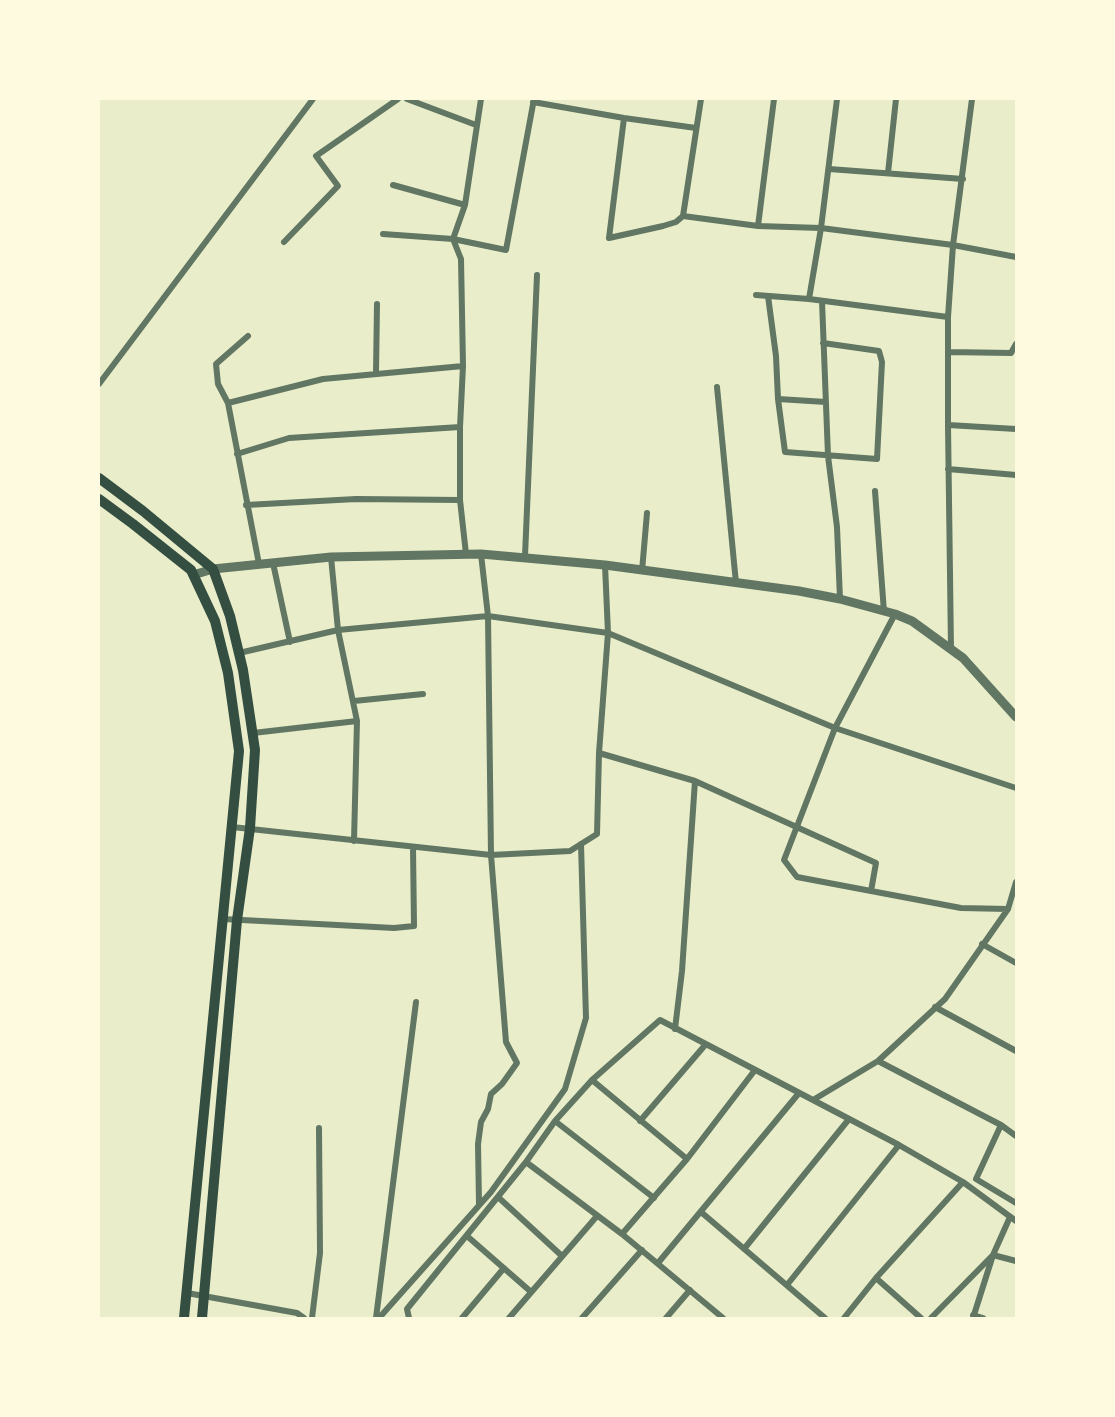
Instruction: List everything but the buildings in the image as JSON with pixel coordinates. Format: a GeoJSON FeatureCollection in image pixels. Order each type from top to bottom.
{"type":"FeatureCollection","features":[{"type":"Feature","properties":{"kind":"main road"},"geometry":{"type":"LineString","coordinates":[[99,478],[152,518],[213,569],[230,616],[253,733],[255,750],[250,828],[237,920],[202,1318]]}},
{"type":"Feature","properties":{"kind":"main road"},"geometry":{"type":"LineString","coordinates":[[99,499],[191,570],[215,621],[228,673],[239,751],[184,1318]]}},
{"type":"Feature","properties":{"kind":"street"},"geometry":{"type":"LineString","coordinates":[[99,384],[313,99]]}},
{"type":"Feature","properties":{"kind":"street"},"geometry":{"type":"LineString","coordinates":[[284,243],[339,186],[316,156],[398,99]]}},
{"type":"Feature","properties":{"kind":"street"},"geometry":{"type":"LineString","coordinates":[[407,99],[476,125]]}},
{"type":"Feature","properties":{"kind":"street"},"geometry":{"type":"LineString","coordinates":[[466,554],[460,500],[463,366],[461,259],[453,239],[465,205],[481,99]]}},
{"type":"Feature","properties":{"kind":"street"},"geometry":{"type":"LineString","coordinates":[[624,118],[609,238],[663,226],[676,222],[683,216],[701,99]]}},
{"type":"Feature","properties":{"kind":"street"},"geometry":{"type":"LineString","coordinates":[[758,226],[774,99]]}},
{"type":"Feature","properties":{"kind":"street"},"geometry":{"type":"LineString","coordinates":[[809,299],[821,228],[837,99]]}},
{"type":"Feature","properties":{"kind":"street"},"geometry":{"type":"LineString","coordinates":[[888,173],[896,99]]}},
{"type":"Feature","properties":{"kind":"street"},"geometry":{"type":"LineString","coordinates":[[951,649],[948,317],[953,245],[972,99]]}},
{"type":"Feature","properties":{"kind":"street"},"geometry":{"type":"LineString","coordinates":[[382,234],[453,239],[506,250],[533,100],[624,118],[696,128]]}},
{"type":"Feature","properties":{"kind":"street"},"geometry":{"type":"LineString","coordinates":[[829,169],[963,178]]}},
{"type":"Feature","properties":{"kind":"street"},"geometry":{"type":"LineString","coordinates":[[393,185],[465,205]]}},
{"type":"Feature","properties":{"kind":"street"},"geometry":{"type":"LineString","coordinates":[[683,216],[758,226],[821,228],[953,245],[1016,257]]}},
{"type":"Feature","properties":{"kind":"street"},"geometry":{"type":"LineString","coordinates":[[525,556],[537,275]]}},
{"type":"Feature","properties":{"kind":"street"},"geometry":{"type":"LineString","coordinates":[[756,295],[809,299],[948,317]]}},
{"type":"Feature","properties":{"kind":"street"},"geometry":{"type":"LineString","coordinates":[[768,296],[776,356],[784,452],[876,459],[882,362],[879,351],[823,343]]}},
{"type":"Feature","properties":{"kind":"street"},"geometry":{"type":"LineString","coordinates":[[822,301],[828,456],[837,526],[840,599]]}},
{"type":"Feature","properties":{"kind":"street"},"geometry":{"type":"LineString","coordinates":[[376,373],[377,304]]}},
{"type":"Feature","properties":{"kind":"street"},"geometry":{"type":"LineString","coordinates":[[248,336],[216,364],[218,384],[228,403],[259,564]]}},
{"type":"Feature","properties":{"kind":"street"},"geometry":{"type":"LineString","coordinates":[[948,352],[1011,353],[1016,344]]}},
{"type":"Feature","properties":{"kind":"street"},"geometry":{"type":"LineString","coordinates":[[228,403],[323,379],[463,366]]}},
{"type":"Feature","properties":{"kind":"street"},"geometry":{"type":"LineString","coordinates":[[717,387],[736,583]]}},
{"type":"Feature","properties":{"kind":"street"},"geometry":{"type":"LineString","coordinates":[[778,399],[826,402]]}},
{"type":"Feature","properties":{"kind":"street"},"geometry":{"type":"LineString","coordinates":[[948,425],[1016,429]]}},
{"type":"Feature","properties":{"kind":"street"},"geometry":{"type":"LineString","coordinates":[[237,454],[289,438],[460,427]]}},
{"type":"Feature","properties":{"kind":"street"},"geometry":{"type":"LineString","coordinates":[[948,469],[1016,475]]}},
{"type":"Feature","properties":{"kind":"street"},"geometry":{"type":"LineString","coordinates":[[875,491],[884,612]]}},
{"type":"Feature","properties":{"kind":"street"},"geometry":{"type":"LineString","coordinates":[[246,505],[356,499],[460,500]]}},
{"type":"Feature","properties":{"kind":"street"},"geometry":{"type":"LineString","coordinates":[[642,571],[647,513]]}},
{"type":"Feature","properties":{"kind":"street"},"geometry":{"type":"LineString","coordinates":[[479,1204],[478,1144],[481,1122],[488,1109],[491,1094],[502,1084],[517,1063],[506,1042],[491,855],[488,616],[481,554]]}},
{"type":"Feature","properties":{"kind":"street"},"geometry":{"type":"LineString","coordinates":[[193,575],[213,569],[331,558],[481,554],[525,556],[605,565],[799,591],[840,599],[912,621],[963,658],[1016,717]]}},
{"type":"Feature","properties":{"kind":"street"},"geometry":{"type":"LineString","coordinates":[[331,558],[338,630],[357,722],[354,841]]}},
{"type":"Feature","properties":{"kind":"street"},"geometry":{"type":"LineString","coordinates":[[273,563],[290,642]]}},
{"type":"Feature","properties":{"kind":"street"},"geometry":{"type":"LineString","coordinates":[[232,827],[491,855],[570,851],[597,834],[599,753],[608,633],[605,565]]}},
{"type":"Feature","properties":{"kind":"street"},"geometry":{"type":"LineString","coordinates":[[895,614],[835,728],[784,860],[798,877],[961,908],[1008,909]]}},
{"type":"Feature","properties":{"kind":"street"},"geometry":{"type":"LineString","coordinates":[[239,653],[338,630],[488,616],[608,633],[835,728],[1016,788]]}},
{"type":"Feature","properties":{"kind":"street"},"geometry":{"type":"LineString","coordinates":[[354,701],[423,694]]}},
{"type":"Feature","properties":{"kind":"street"},"geometry":{"type":"LineString","coordinates":[[253,733],[357,722]]}},
{"type":"Feature","properties":{"kind":"street"},"geometry":{"type":"LineString","coordinates":[[599,753],[695,781],[876,863],[871,891]]}},
{"type":"Feature","properties":{"kind":"street"},"geometry":{"type":"LineString","coordinates":[[675,1029],[682,970],[695,781]]}},
{"type":"Feature","properties":{"kind":"street"},"geometry":{"type":"LineString","coordinates":[[377,1318],[491,1192],[565,1089],[586,1018],[581,844]]}},
{"type":"Feature","properties":{"kind":"street"},"geometry":{"type":"LineString","coordinates":[[223,919],[394,928],[414,926],[413,847]]}},
{"type":"Feature","properties":{"kind":"street"},"geometry":{"type":"LineString","coordinates":[[813,1100],[878,1061],[945,999],[1008,909],[1016,882]]}},
{"type":"Feature","properties":{"kind":"street"},"geometry":{"type":"LineString","coordinates":[[982,944],[1016,963]]}},
{"type":"Feature","properties":{"kind":"street"},"geometry":{"type":"LineString","coordinates":[[377,1318],[416,1002]]}},
{"type":"Feature","properties":{"kind":"street"},"geometry":{"type":"LineString","coordinates":[[935,1006],[1016,1051]]}},
{"type":"Feature","properties":{"kind":"street"},"geometry":{"type":"LineString","coordinates":[[409,1318],[407,1309],[526,1162],[555,1121],[592,1080],[660,1020],[899,1145],[963,1182],[1013,1219],[993,1255],[973,1317],[983,1318]]}},
{"type":"Feature","properties":{"kind":"street"},"geometry":{"type":"LineString","coordinates":[[640,1121],[706,1044]]}},
{"type":"Feature","properties":{"kind":"street"},"geometry":{"type":"LineString","coordinates":[[878,1061],[1001,1125],[1016,1136]]}},
{"type":"Feature","properties":{"kind":"street"},"geometry":{"type":"LineString","coordinates":[[622,1234],[687,1159],[755,1070]]}},
{"type":"Feature","properties":{"kind":"street"},"geometry":{"type":"LineString","coordinates":[[592,1080],[687,1159]]}},
{"type":"Feature","properties":{"kind":"street"},"geometry":{"type":"LineString","coordinates":[[658,1263],[799,1093]]}},
{"type":"Feature","properties":{"kind":"street"},"geometry":{"type":"LineString","coordinates":[[744,1249],[849,1119]]}},
{"type":"Feature","properties":{"kind":"street"},"geometry":{"type":"LineString","coordinates":[[555,1121],[654,1198]]}},
{"type":"Feature","properties":{"kind":"street"},"geometry":{"type":"LineString","coordinates":[[1001,1125],[976,1179],[1016,1203]]}},
{"type":"Feature","properties":{"kind":"street"},"geometry":{"type":"LineString","coordinates":[[312,1318],[320,1253],[319,1128]]}},
{"type":"Feature","properties":{"kind":"street"},"geometry":{"type":"LineString","coordinates":[[787,1285],[899,1145]]}},
{"type":"Feature","properties":{"kind":"street"},"geometry":{"type":"LineString","coordinates":[[526,1162],[622,1234],[723,1318]]}},
{"type":"Feature","properties":{"kind":"street"},"geometry":{"type":"LineString","coordinates":[[844,1318],[876,1278],[963,1182]]}},
{"type":"Feature","properties":{"kind":"street"},"geometry":{"type":"LineString","coordinates":[[498,1197],[562,1256]]}},
{"type":"Feature","properties":{"kind":"street"},"geometry":{"type":"LineString","coordinates":[[701,1212],[825,1318]]}},
{"type":"Feature","properties":{"kind":"street"},"geometry":{"type":"LineString","coordinates":[[509,1318],[597,1216]]}},
{"type":"Feature","properties":{"kind":"street"},"geometry":{"type":"LineString","coordinates":[[467,1236],[530,1291]]}},
{"type":"Feature","properties":{"kind":"street"},"geometry":{"type":"LineString","coordinates":[[582,1318],[642,1250]]}},
{"type":"Feature","properties":{"kind":"street"},"geometry":{"type":"LineString","coordinates":[[993,1255],[1016,1261]]}},
{"type":"Feature","properties":{"kind":"street"},"geometry":{"type":"LineString","coordinates":[[931,1318],[993,1255]]}},
{"type":"Feature","properties":{"kind":"street"},"geometry":{"type":"LineString","coordinates":[[462,1318],[504,1268]]}},
{"type":"Feature","properties":{"kind":"street"},"geometry":{"type":"LineString","coordinates":[[876,1278],[921,1318]]}},
{"type":"Feature","properties":{"kind":"street"},"geometry":{"type":"LineString","coordinates":[[666,1318],[690,1290]]}},
{"type":"Feature","properties":{"kind":"street"},"geometry":{"type":"LineString","coordinates":[[187,1293],[297,1313],[304,1318]]}}]}
